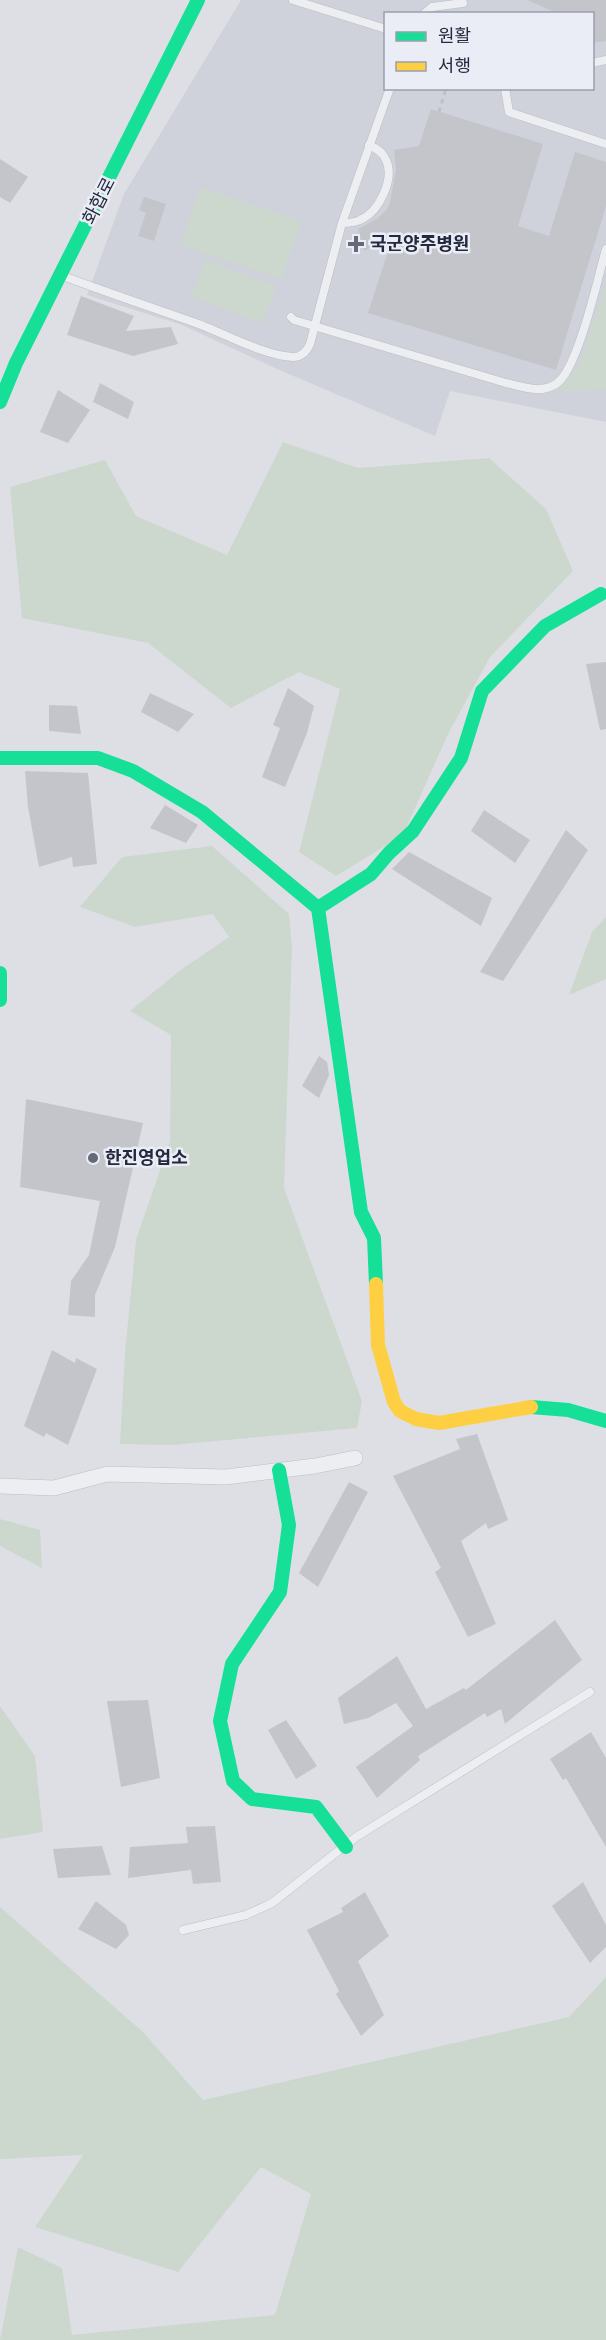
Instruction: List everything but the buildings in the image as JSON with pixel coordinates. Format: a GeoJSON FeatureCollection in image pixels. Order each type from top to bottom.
{"type":"FeatureCollection","features":[{"type":"Feature","properties":{"kind":"street","name":"화합로"},"geometry":{"type":"LineString","coordinates":[[0,402],[16,363],[198,0]]}},
{"type":"Feature","properties":{"kind":"street"},"geometry":{"type":"LineString","coordinates":[[318,908],[371,874],[413,831],[460,758],[482,691],[545,626],[601,594]]}},
{"type":"Feature","properties":{"kind":"street"},"geometry":{"type":"LineString","coordinates":[[0,758],[98,758],[133,771],[202,812],[318,908],[361,1212],[374,1238],[378,1345],[394,1402],[400,1410],[416,1419],[439,1423],[527,1407],[568,1410],[606,1421]]}},
{"type":"Feature","properties":{"kind":"street"},"geometry":{"type":"LineString","coordinates":[[0,973],[0,1000]]}},
{"type":"Feature","properties":{"kind":"street"},"geometry":{"type":"LineString","coordinates":[[0,1486],[54,1488],[107,1474],[225,1477],[355,1458]]}},
{"type":"Feature","properties":{"kind":"street"},"geometry":{"type":"LineString","coordinates":[[279,1470],[289,1525],[280,1592],[232,1664],[220,1721],[233,1781],[252,1799],[316,1807],[346,1847]]}},
{"type":"Feature","properties":{"kind":"lane"},"geometry":{"type":"LineString","coordinates":[[293,0],[384,28]]}},
{"type":"Feature","properties":{"kind":"lane"},"geometry":{"type":"LineString","coordinates":[[426,12],[429,8],[463,3]]}},
{"type":"Feature","properties":{"kind":"lane"},"geometry":{"type":"LineString","coordinates":[[61,276],[283,355],[294,357],[304,354],[310,344],[342,223],[389,90]]}},
{"type":"Feature","properties":{"kind":"lane"},"geometry":{"type":"LineString","coordinates":[[505,90],[509,111],[606,144]]}},
{"type":"Feature","properties":{"kind":"lane"},"geometry":{"type":"LineString","coordinates":[[342,223],[361,220],[376,207],[382,198],[389,171],[386,159],[369,144]]}},
{"type":"Feature","properties":{"kind":"lane"},"geometry":{"type":"LineString","coordinates":[[291,316],[294,320],[506,383],[530,389],[545,388],[560,380],[575,355],[606,249]]}},
{"type":"Feature","properties":{"kind":"lane"},"geometry":{"type":"LineString","coordinates":[[183,1930],[246,1915],[272,1903],[356,1837],[590,1692]]}},
{"type":"Feature","properties":{"kind":"path"},"geometry":{"type":"LineString","coordinates":[[439,112],[445,90]]}},
{"type":"Feature","properties":{"kind":"shaded area","name":"국군양주병원"},"geometry":{"type":"Polygon","coordinates":[[[241,0],[606,0],[606,422],[450,391],[435,436],[277,369],[182,325],[87,295],[124,194],[241,0]]]}},
{"type":"Feature","properties":{"kind":"shaded area"},"geometry":{"type":"Polygon","coordinates":[[[200,187],[301,221],[282,279],[181,245],[200,187]]]}},
{"type":"Feature","properties":{"kind":"shaded area"},"geometry":{"type":"Polygon","coordinates":[[[205,260],[276,286],[263,323],[192,297],[205,260]]]}},
{"type":"Feature","properties":{"kind":"shaded area"},"geometry":{"type":"Polygon","coordinates":[[[606,282],[606,389],[552,392],[569,378],[580,363],[606,282]]]}},
{"type":"Feature","properties":{"kind":"shaded area"},"geometry":{"type":"Polygon","coordinates":[[[283,442],[358,468],[489,458],[546,509],[573,571],[490,657],[448,734],[403,835],[336,876],[299,852],[340,689],[299,672],[231,708],[148,643],[22,618],[10,487],[105,460],[136,516],[227,555],[283,442]]]}},
{"type":"Feature","properties":{"kind":"shaded area"},"geometry":{"type":"Polygon","coordinates":[[[212,846],[289,914],[292,948],[284,1188],[362,1401],[357,1428],[173,1445],[120,1444],[125,1353],[136,1240],[170,1141],[171,1035],[130,1011],[182,969],[229,937],[213,914],[135,927],[80,907],[122,857],[212,846]]]}},
{"type":"Feature","properties":{"kind":"shaded area"},"geometry":{"type":"Polygon","coordinates":[[[606,917],[606,979],[569,995],[592,932],[606,917]]]}},
{"type":"Feature","properties":{"kind":"shaded area"},"geometry":{"type":"Polygon","coordinates":[[[0,1519],[40,1530],[42,1568],[0,1546],[0,1519]]]}},
{"type":"Feature","properties":{"kind":"shaded area"},"geometry":{"type":"Polygon","coordinates":[[[0,1706],[35,1756],[43,1832],[0,1839],[0,1706]]]}},
{"type":"Feature","properties":{"kind":"shaded area"},"geometry":{"type":"Polygon","coordinates":[[[0,1907],[143,2032],[203,2100],[569,2017],[606,1977],[606,2340],[0,2340],[18,2247],[62,2268],[72,2335],[275,2315],[311,2194],[261,2167],[178,2272],[35,2227],[83,2155],[0,2159],[0,1907]]]}},
{"type":"Feature","properties":{"kind":"traffic: fast"},"geometry":{"type":"LineString","coordinates":[[0,402],[16,363],[198,0]]}},
{"type":"Feature","properties":{"kind":"traffic: fast"},"geometry":{"type":"LineString","coordinates":[[318,908],[371,874],[413,831],[461,758],[482,691],[545,626],[601,594]]}},
{"type":"Feature","properties":{"kind":"traffic: fast"},"geometry":{"type":"LineString","coordinates":[[0,758],[98,758],[133,771],[202,812],[318,908],[361,1212],[374,1238],[376,1284]]}},
{"type":"Feature","properties":{"kind":"traffic: fast"},"geometry":{"type":"LineString","coordinates":[[0,973],[0,1000]]}},
{"type":"Feature","properties":{"kind":"traffic: fast"},"geometry":{"type":"LineString","coordinates":[[531,1407],[568,1410],[606,1421]]}},
{"type":"Feature","properties":{"kind":"traffic: fast"},"geometry":{"type":"LineString","coordinates":[[279,1470],[289,1525],[280,1592],[232,1664],[220,1721],[233,1781],[252,1799],[316,1807],[346,1847]]}},
{"type":"Feature","properties":{"kind":"traffic: slow"},"geometry":{"type":"LineString","coordinates":[[376,1284],[378,1345],[394,1402],[400,1411],[416,1419],[439,1423],[531,1407]]}},
{"type":"Feature","properties":{"kind":"place","name":"국군양주병원"},"geometry":{"type":"Point","coordinates":[356,244]}},
{"type":"Feature","properties":{"kind":"place","name":"한진영업소"},"geometry":{"type":"Point","coordinates":[93,1158]}}]}
